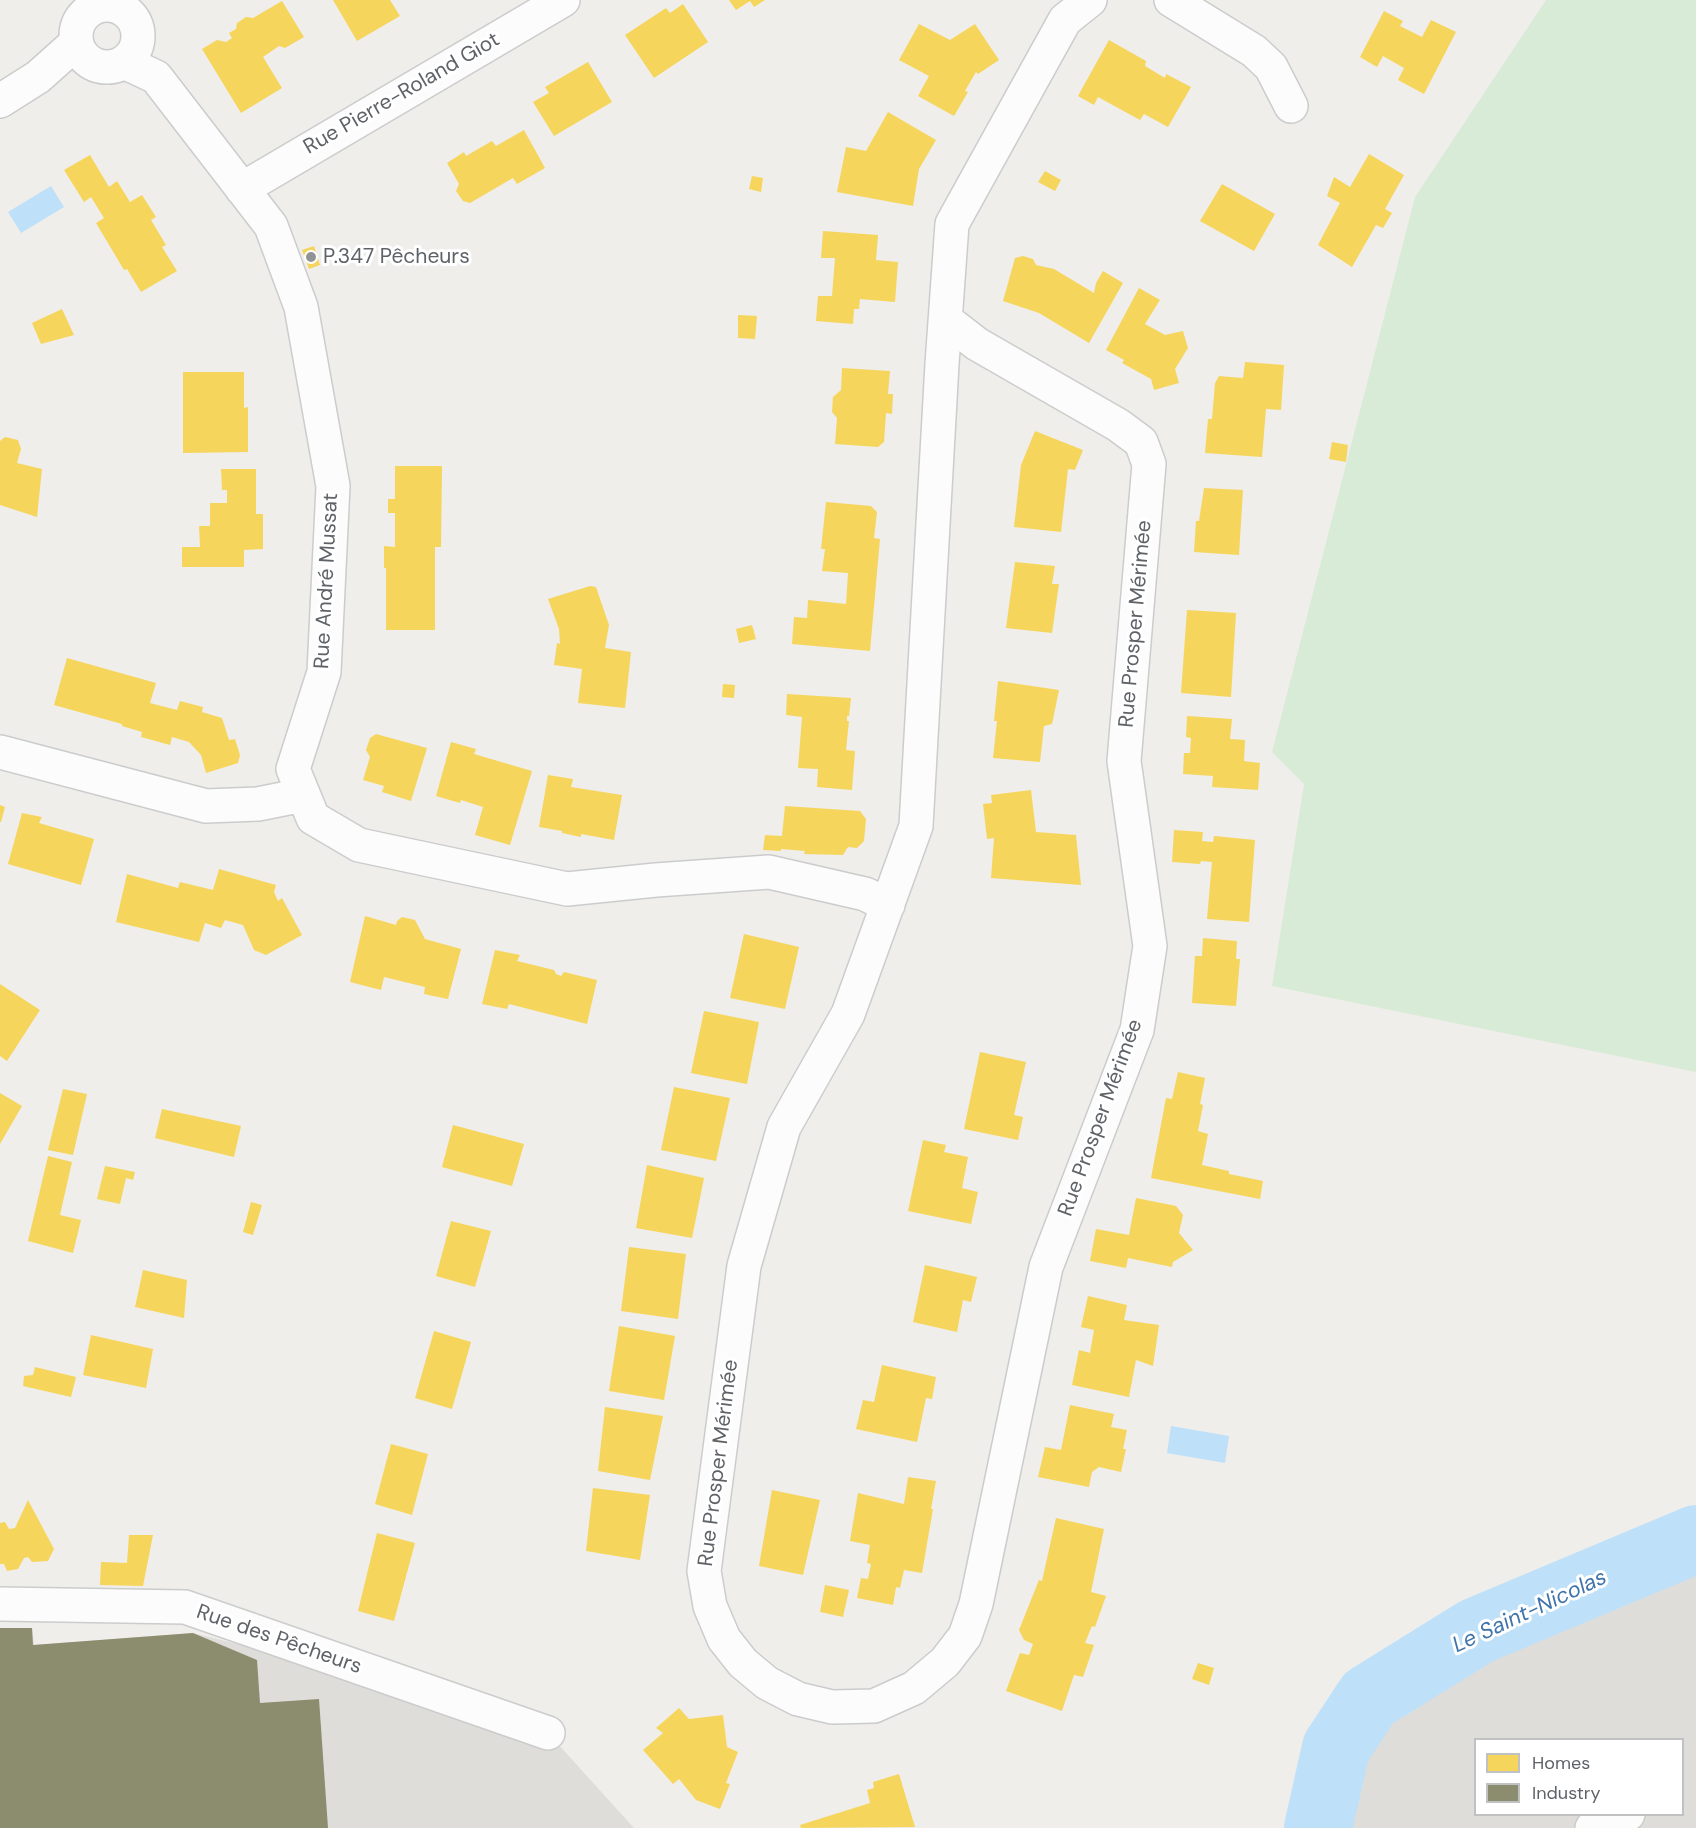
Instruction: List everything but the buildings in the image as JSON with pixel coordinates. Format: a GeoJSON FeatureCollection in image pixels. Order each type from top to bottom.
{"type":"FeatureCollection","features":[{"type":"Feature","properties":{"kind":"street","name":"Rue Pierre-Roland Giot"},"geometry":{"type":"LineString","coordinates":[[242,189],[563,0]]}},
{"type":"Feature","properties":{"kind":"street"},"geometry":{"type":"LineString","coordinates":[[946,320],[952,224],[1065,20],[1090,0]]}},
{"type":"Feature","properties":{"kind":"street"},"geometry":{"type":"LineString","coordinates":[[1171,0],[1254,51],[1271,67],[1291,106]]}},
{"type":"Feature","properties":{"kind":"street"},"geometry":{"type":"LineString","coordinates":[[100,5],[140,6],[134,20],[138,34],[134,51],[124,62],[115,66],[102,67],[91,63],[81,54],[75,35],[77,25],[84,14],[100,5]]}},
{"type":"Feature","properties":{"kind":"street"},"geometry":{"type":"LineString","coordinates":[[0,101],[38,76],[76,43]]}},
{"type":"Feature","properties":{"kind":"street","name":"Rue André Mussat"},"geometry":{"type":"LineString","coordinates":[[124,62],[156,77],[271,226],[301,307],[333,486],[324,672],[292,769],[313,818],[359,844],[567,889],[769,872],[865,894],[888,905]]}},
{"type":"Feature","properties":{"kind":"street","name":"Rue Prosper Mérimée"},"geometry":{"type":"LineString","coordinates":[[946,320],[977,344],[1118,425],[1141,442],[1149,464],[1124,761],[1150,946],[1137,1030],[1046,1267],[976,1604],[965,1636],[945,1662],[914,1688],[873,1706],[832,1707],[798,1699],[767,1683],[743,1663],[724,1638],[710,1606],[704,1571],[744,1266],[784,1127],[848,1014],[916,826],[946,320]]}},
{"type":"Feature","properties":{"kind":"street"},"geometry":{"type":"LineString","coordinates":[[0,752],[206,806],[258,804],[303,795]]}},
{"type":"Feature","properties":{"kind":"street","name":"Rue des Pêcheurs"},"geometry":{"type":"LineString","coordinates":[[0,1604],[184,1607],[548,1733]]}},
{"type":"Feature","properties":{"kind":"street"},"geometry":{"type":"LineString","coordinates":[[1592,1828],[1625,1816]]}},
{"type":"Feature","properties":{"kind":"shaded area"},"geometry":{"type":"Polygon","coordinates":[[[1696,1539],[1696,1828],[1318,1828],[1336,1748],[1369,1698],[1477,1631],[1696,1539]]]}},
{"type":"Feature","properties":{"kind":"shaded area"},"geometry":{"type":"Polygon","coordinates":[[[0,1628],[32,1628],[34,1645],[193,1633],[261,1650],[548,1733],[634,1828],[0,1828],[0,1628]]]}},
{"type":"Feature","properties":{"kind":"green space"},"geometry":{"type":"Polygon","coordinates":[[[1546,0],[1696,0],[1696,1072],[1272,986],[1304,784],[1272,752],[1415,197],[1546,0]]]}},
{"type":"Feature","properties":{"kind":"water"},"geometry":{"type":"Polygon","coordinates":[[[51,186],[64,207],[21,233],[8,212],[51,186]]]}},
{"type":"Feature","properties":{"kind":"water"},"geometry":{"type":"Polygon","coordinates":[[[1171,1426],[1229,1436],[1225,1463],[1167,1453],[1171,1426]]]}},
{"type":"Feature","properties":{"kind":"waterway","name":"Le Saint-Nicolas"},"geometry":{"type":"LineString","coordinates":[[1318,1828],[1336,1748],[1369,1698],[1477,1631],[1696,1539]]}},
{"type":"Feature","properties":{"kind":"place","name":"P.347 Pêcheurs"},"geometry":{"type":"Point","coordinates":[311,257]}}]}
